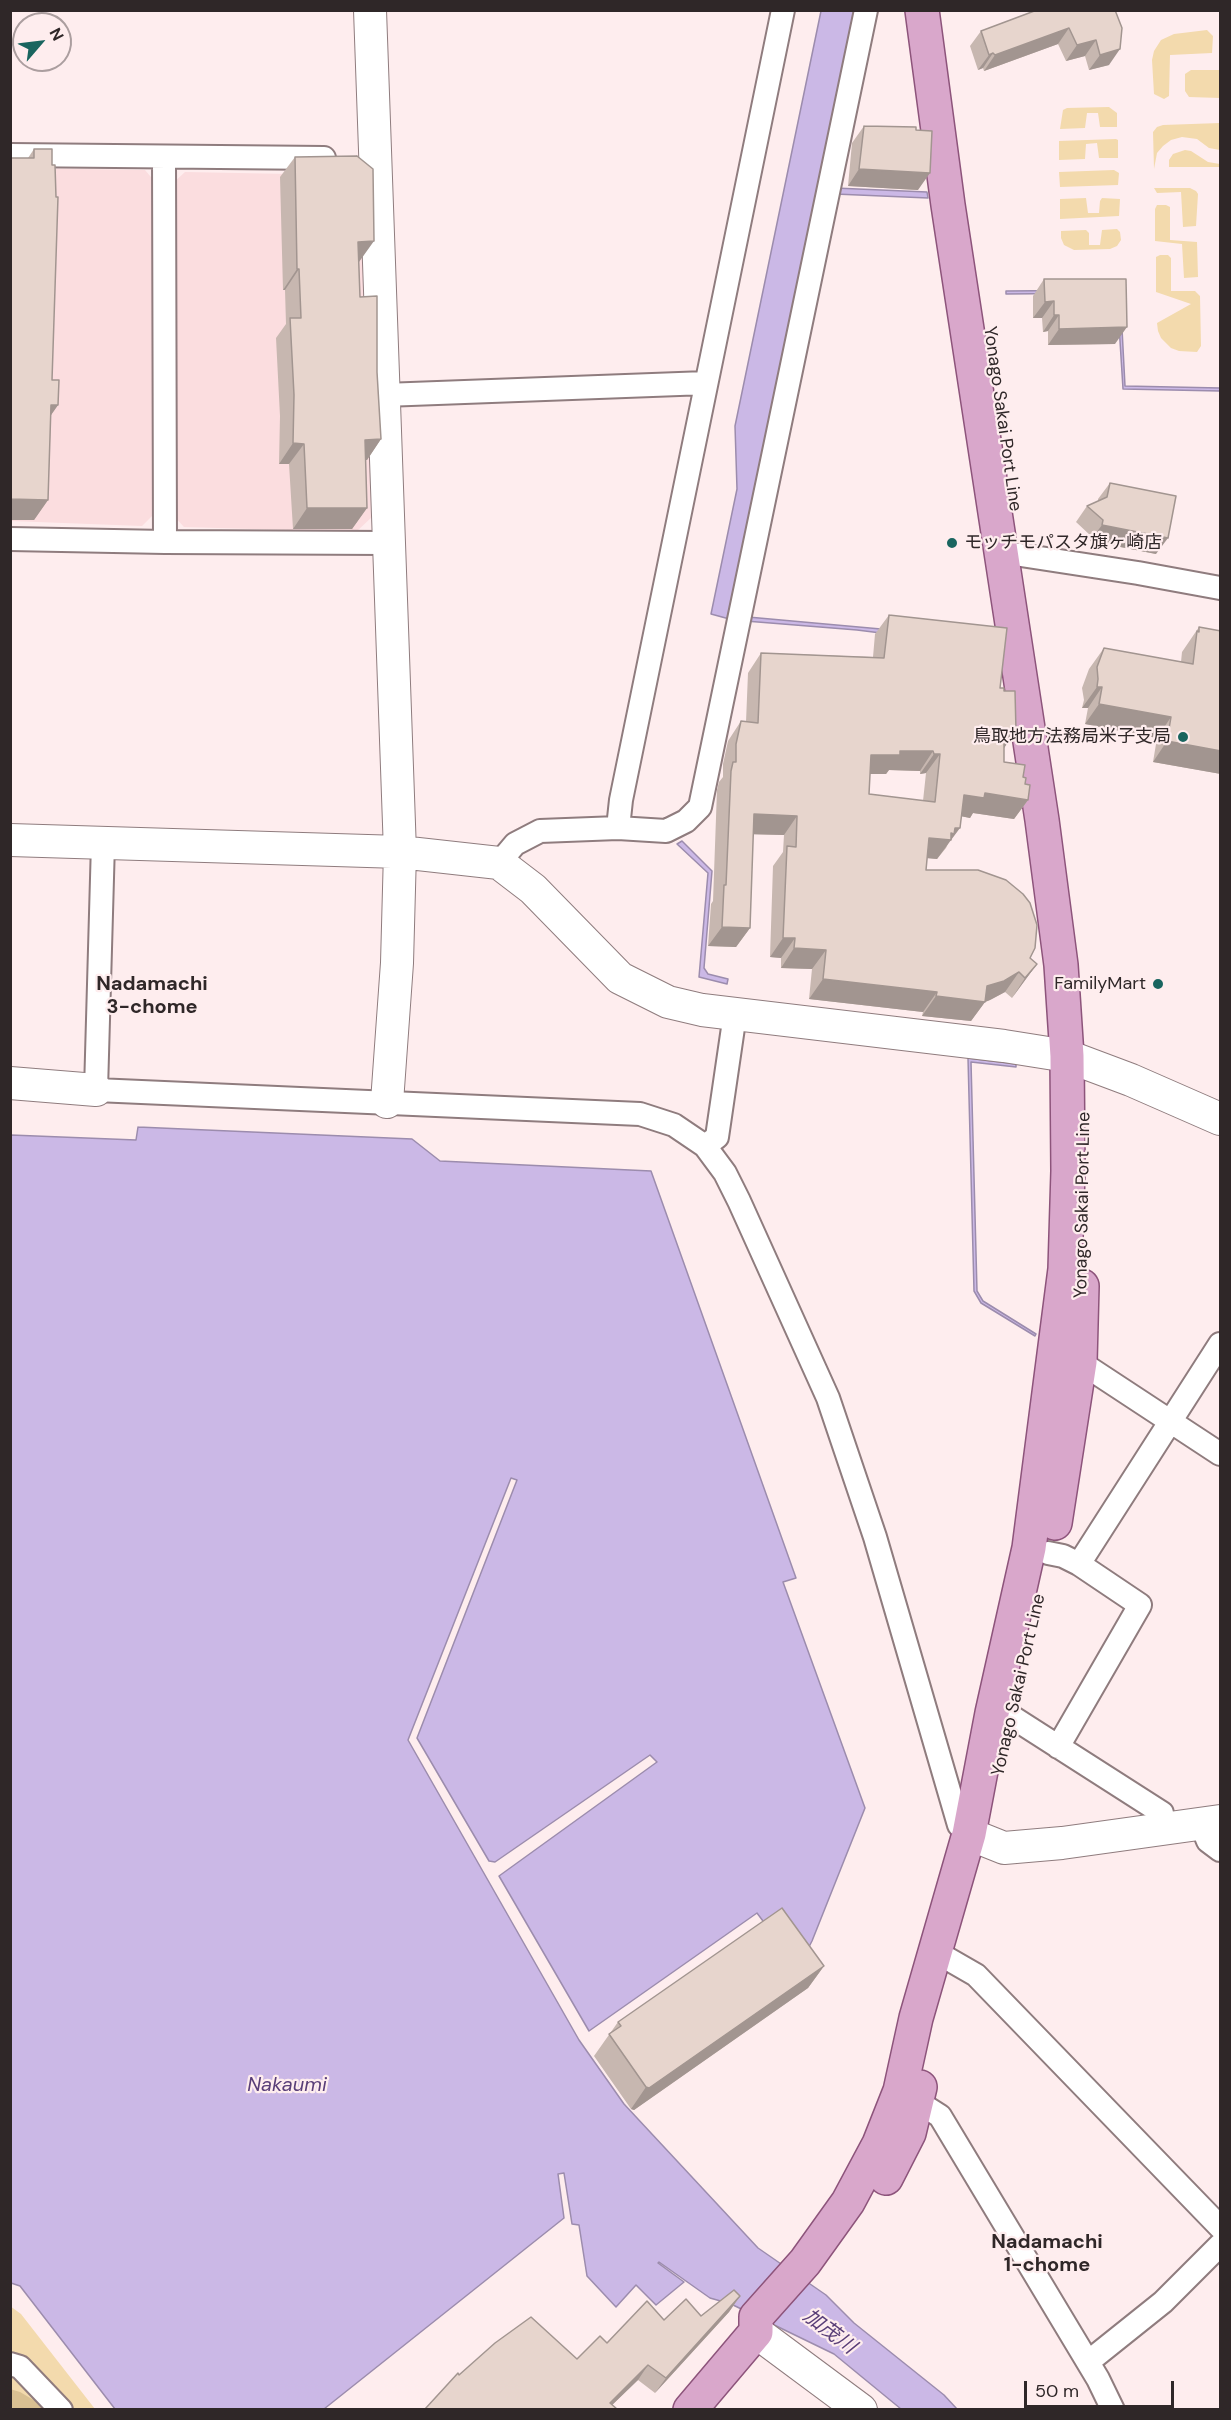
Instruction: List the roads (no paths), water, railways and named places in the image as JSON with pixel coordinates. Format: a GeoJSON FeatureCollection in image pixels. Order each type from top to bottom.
{"type":"FeatureCollection","features":[{"type":"Feature","properties":{"kind":"main road","name":"Yonago Sakai Port Line"},"geometry":{"type":"LineString","coordinates":[[922,10],[948,205],[1011,554]]}},
{"type":"Feature","properties":{"kind":"main road","name":"Yonago Sakai Port Line"},"geometry":{"type":"LineString","coordinates":[[690,2409],[813,2268],[879,2144],[908,2096],[916,2018],[944,1957],[976,1837],[1012,1717],[1048,1553],[1080,1362],[1077,1060],[1061,965],[942,10]]}},
{"type":"Feature","properties":{"kind":"main road","name":"Yonago Sakai Port Line"},"geometry":{"type":"LineString","coordinates":[[976,1837],[992,1713],[1029,1548],[1055,1356],[1065,1269],[1068,1171],[1077,1060]]}},
{"type":"Feature","properties":{"kind":"street"},"geometry":{"type":"LineString","coordinates":[[370,10],[356,159],[384,395],[400,852],[397,963],[387,1102]]}},
{"type":"Feature","properties":{"kind":"street"},"geometry":{"type":"LineString","coordinates":[[618,828],[621,800],[783,10]]}},
{"type":"Feature","properties":{"kind":"street"},"geometry":{"type":"LineString","coordinates":[[499,863],[515,844],[540,831],[618,828],[666,831],[686,821],[700,807],[866,10]]}},
{"type":"Feature","properties":{"kind":"street"},"geometry":{"type":"LineString","coordinates":[[10,155],[356,159]]}},
{"type":"Feature","properties":{"kind":"street"},"geometry":{"type":"LineString","coordinates":[[164,157],[165,542]]}},
{"type":"Feature","properties":{"kind":"street"},"geometry":{"type":"LineString","coordinates":[[384,395],[706,383]]}},
{"type":"Feature","properties":{"kind":"street"},"geometry":{"type":"LineString","coordinates":[[10,540],[388,543]]}},
{"type":"Feature","properties":{"kind":"street"},"geometry":{"type":"LineString","coordinates":[[1011,554],[1221,588]]}},
{"type":"Feature","properties":{"kind":"street"},"geometry":{"type":"LineString","coordinates":[[10,840],[400,852],[499,863],[533,889],[620,978],[668,1002],[735,1014],[1004,1046],[1077,1060],[1221,1119]]}},
{"type":"Feature","properties":{"kind":"street"},"geometry":{"type":"LineString","coordinates":[[96,1090],[104,843]]}},
{"type":"Feature","properties":{"kind":"street"},"geometry":{"type":"LineString","coordinates":[[705,1146],[717,1137],[735,1014]]}},
{"type":"Feature","properties":{"kind":"street"},"geometry":{"type":"LineString","coordinates":[[10,1083],[96,1090],[640,1114],[674,1125],[705,1146],[725,1173],[828,1398],[871,1527],[959,1825],[976,1837],[1004,1848],[1062,1843],[1211,1822],[1208,1842],[1221,1850]]}},
{"type":"Feature","properties":{"kind":"street"},"geometry":{"type":"LineString","coordinates":[[1079,1564],[1221,1344]]}},
{"type":"Feature","properties":{"kind":"street"},"geometry":{"type":"LineString","coordinates":[[1080,1362],[1221,1454]]}},
{"type":"Feature","properties":{"kind":"street"},"geometry":{"type":"LineString","coordinates":[[1048,1553],[1063,1556],[1079,1564],[1140,1605],[1058,1747]]}},
{"type":"Feature","properties":{"kind":"street"},"geometry":{"type":"LineString","coordinates":[[1012,1717],[1162,1813],[1164,1829]]}},
{"type":"Feature","properties":{"kind":"street"},"geometry":{"type":"LineString","coordinates":[[944,1957],[975,1975],[1221,2227]]}},
{"type":"Feature","properties":{"kind":"street"},"geometry":{"type":"LineString","coordinates":[[908,2096],[940,2116],[1088,2362],[1113,2409]]}},
{"type":"Feature","properties":{"kind":"street"},"geometry":{"type":"LineString","coordinates":[[1088,2362],[1163,2302],[1221,2245]]}},
{"type":"Feature","properties":{"kind":"street"},"geometry":{"type":"LineString","coordinates":[[761,2326],[861,2409]]}},
{"type":"Feature","properties":{"kind":"street"},"geometry":{"type":"LineString","coordinates":[[10,2364],[20,2367],[61,2409]]}},
{"type":"Feature","properties":{"kind":"water"},"geometry":{"type":"Polygon","coordinates":[[[821,11],[854,11],[818,186],[748,617],[914,632],[992,647],[857,630],[733,620],[711,614],[737,489],[735,426],[821,11]]]}},
{"type":"Feature","properties":{"kind":"water"},"geometry":{"type":"Polygon","coordinates":[[[835,188],[927,192],[928,198],[835,194],[835,188]]]}},
{"type":"Feature","properties":{"kind":"water"},"geometry":{"type":"Polygon","coordinates":[[[1120,290],[1125,386],[1220,388],[1220,391],[1123,389],[1117,293],[1006,294],[1006,291],[1120,290]]]}},
{"type":"Feature","properties":{"kind":"water"},"geometry":{"type":"Polygon","coordinates":[[[682,841],[712,871],[704,968],[708,974],[728,979],[727,984],[699,977],[708,873],[677,844],[682,841]]]}},
{"type":"Feature","properties":{"kind":"water"},"geometry":{"type":"Polygon","coordinates":[[[968,1058],[1016,1064],[1016,1067],[971,1062],[977,1291],[983,1301],[1036,1334],[1035,1336],[981,1303],[974,1291],[968,1058]]]}},
{"type":"Feature","properties":{"kind":"water","name":"Nakaumi"},"geometry":{"type":"Polygon","coordinates":[[[138,1127],[412,1139],[440,1161],[651,1171],[796,1578],[783,1582],[865,1808],[812,1941],[798,1968],[757,1913],[589,2031],[499,1876],[657,1762],[650,1755],[495,1862],[489,1861],[417,1738],[517,1480],[511,1478],[408,1740],[579,2040],[624,2104],[758,2248],[826,2295],[854,2323],[944,2395],[957,2409],[901,2409],[834,2354],[731,2304],[710,2298],[659,2262],[684,2282],[656,2305],[636,2285],[616,2307],[587,2276],[579,2225],[572,2224],[564,2173],[558,2174],[564,2218],[324,2409],[115,2409],[20,2286],[11,2283],[11,1135],[136,1140],[138,1127]]]}},
{"type":"Feature","properties":{"kind":"place","name":"モッチモパスタ旗ヶ崎店"},"geometry":{"type":"Point","coordinates":[952,543]}},
{"type":"Feature","properties":{"kind":"place","name":"鳥取地方法務局米子支局"},"geometry":{"type":"Point","coordinates":[1183,737]}},
{"type":"Feature","properties":{"kind":"place","name":"FamilyMart"},"geometry":{"type":"Point","coordinates":[1158,984]}},
{"type":"Feature","properties":{"kind":"district","name":"Nadamachi 3-chome"},"geometry":{"type":"Point","coordinates":[152,996]}},
{"type":"Feature","properties":{"kind":"district","name":"Nadamachi 1-chome"},"geometry":{"type":"Point","coordinates":[1047,2254]}},
{"type":"Feature","properties":{"kind":"water label","name":"加茂川"},"geometry":{"type":"Point","coordinates":[829,2332]}}]}
